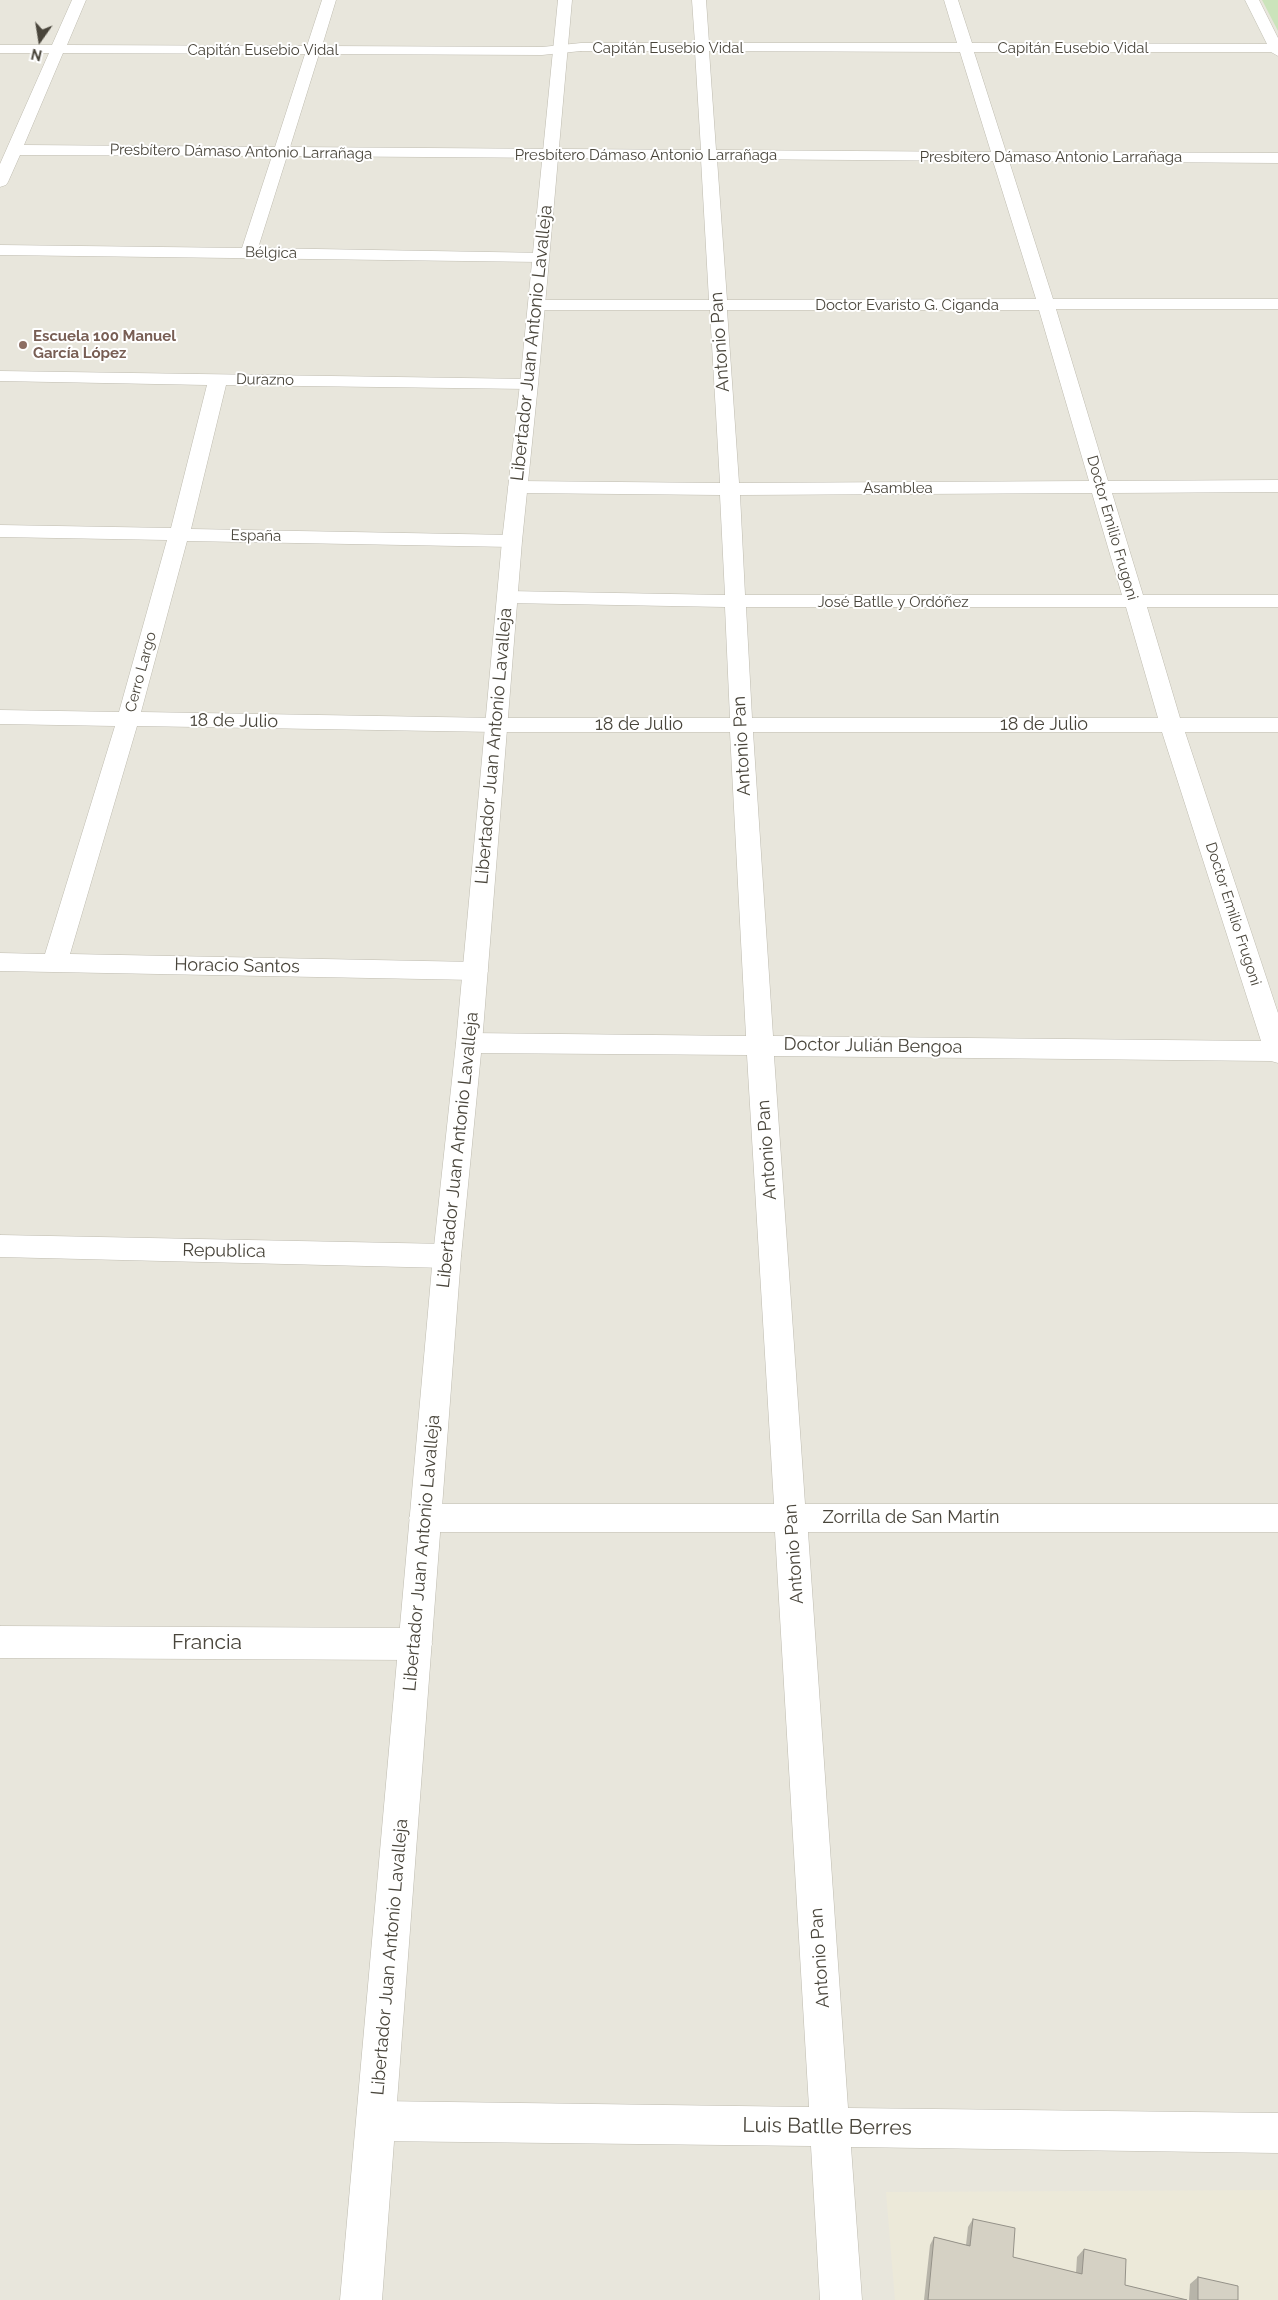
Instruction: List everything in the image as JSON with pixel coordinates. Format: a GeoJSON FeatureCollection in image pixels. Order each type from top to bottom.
{"type":"FeatureCollection","features":[{"type":"Feature","properties":{"kind":"street"},"geometry":{"type":"LineString","coordinates":[[0,182],[79,0]]}},
{"type":"Feature","properties":{"kind":"street"},"geometry":{"type":"LineString","coordinates":[[249,252],[329,0]]}},
{"type":"Feature","properties":{"kind":"street","name":"Libertador Juan Antonio Lavalleja"},"geometry":{"type":"LineString","coordinates":[[361,2300],[447,1256],[469,1043],[512,541],[566,0]]}},
{"type":"Feature","properties":{"kind":"street","name":"Antonio Pan"},"geometry":{"type":"LineString","coordinates":[[699,0],[730,489],[740,725],[841,2300]]}},
{"type":"Feature","properties":{"kind":"street","name":"Doctor Emilio Frugoni"},"geometry":{"type":"LineString","coordinates":[[951,0],[1046,304],[1171,725],[1278,1052]]}},
{"type":"Feature","properties":{"kind":"street"},"geometry":{"type":"LineString","coordinates":[[1252,0],[1277,49]]}},
{"type":"Feature","properties":{"kind":"street","name":"Capitán Eusebio Vidal"},"geometry":{"type":"LineString","coordinates":[[0,49],[542,51],[580,47],[1277,49]]}},
{"type":"Feature","properties":{"kind":"street","name":"Presbítero Dámaso Antonio Larrañaga"},"geometry":{"type":"LineString","coordinates":[[14,150],[1278,158]]}},
{"type":"Feature","properties":{"kind":"street","name":"Bélgica"},"geometry":{"type":"LineString","coordinates":[[0,250],[541,257]]}},
{"type":"Feature","properties":{"kind":"street","name":"Doctor Evaristo G. Ciganda"},"geometry":{"type":"LineString","coordinates":[[536,305],[1278,304]]}},
{"type":"Feature","properties":{"kind":"street","name":"Durazno"},"geometry":{"type":"LineString","coordinates":[[0,376],[529,384]]}},
{"type":"Feature","properties":{"kind":"street","name":"Cerro Largo"},"geometry":{"type":"LineString","coordinates":[[55,963],[128,719],[179,535],[218,379]]}},
{"type":"Feature","properties":{"kind":"street","name":"Asamblea"},"geometry":{"type":"LineString","coordinates":[[518,487],[730,489],[1278,486]]}},
{"type":"Feature","properties":{"kind":"street","name":"España"},"geometry":{"type":"LineString","coordinates":[[0,531],[512,541]]}},
{"type":"Feature","properties":{"kind":"street","name":"José Batlle y Ordóñez"},"geometry":{"type":"LineString","coordinates":[[507,597],[736,601],[1278,601]]}},
{"type":"Feature","properties":{"kind":"street","name":"18 de Julio"},"geometry":{"type":"LineString","coordinates":[[0,717],[496,725],[1278,725]]}},
{"type":"Feature","properties":{"kind":"street","name":"Horacio Santos"},"geometry":{"type":"LineString","coordinates":[[0,962],[475,971]]}},
{"type":"Feature","properties":{"kind":"street","name":"Doctor Julián Bengoa"},"geometry":{"type":"LineString","coordinates":[[469,1043],[1278,1052]]}},
{"type":"Feature","properties":{"kind":"street","name":"Republica"},"geometry":{"type":"LineString","coordinates":[[0,1246],[447,1256]]}},
{"type":"Feature","properties":{"kind":"street","name":"Zorrilla de San Martín"},"geometry":{"type":"LineString","coordinates":[[424,1518],[1278,1518]]}},
{"type":"Feature","properties":{"kind":"street","name":"Francia"},"geometry":{"type":"LineString","coordinates":[[0,1642],[415,1644]]}},
{"type":"Feature","properties":{"kind":"street","name":"Luis Batlle Berres"},"geometry":{"type":"LineString","coordinates":[[376,2121],[1278,2133]]}},
{"type":"Feature","properties":{"kind":"shaded area"},"geometry":{"type":"Polygon","coordinates":[[[0,0],[1278,0],[1278,2300],[0,2300],[0,0]]]}},
{"type":"Feature","properties":{"kind":"shaded area"},"geometry":{"type":"Polygon","coordinates":[[[1278,2190],[1278,2300],[895,2300],[886,2192],[1278,2190]]]}},
{"type":"Feature","properties":{"kind":"green space"},"geometry":{"type":"Polygon","coordinates":[[[1262,0],[1278,0],[1278,31],[1262,0]]]}},
{"type":"Feature","properties":{"kind":"building"},"geometry":{"type":"Polygon","coordinates":[[[973,2219],[1015,2228],[1013,2257],[1082,2274],[1084,2249],[1126,2259],[1125,2285],[1187,2300],[928,2300],[934,2237],[970,2246],[973,2219]]]}},
{"type":"Feature","properties":{"kind":"building"},"geometry":{"type":"Polygon","coordinates":[[[1198,2277],[1238,2286],[1238,2300],[1198,2300],[1198,2277]]]}},
{"type":"Feature","properties":{"kind":"place","name":"Escuela 100 Manuel García López"},"geometry":{"type":"Point","coordinates":[23,345]}}]}
